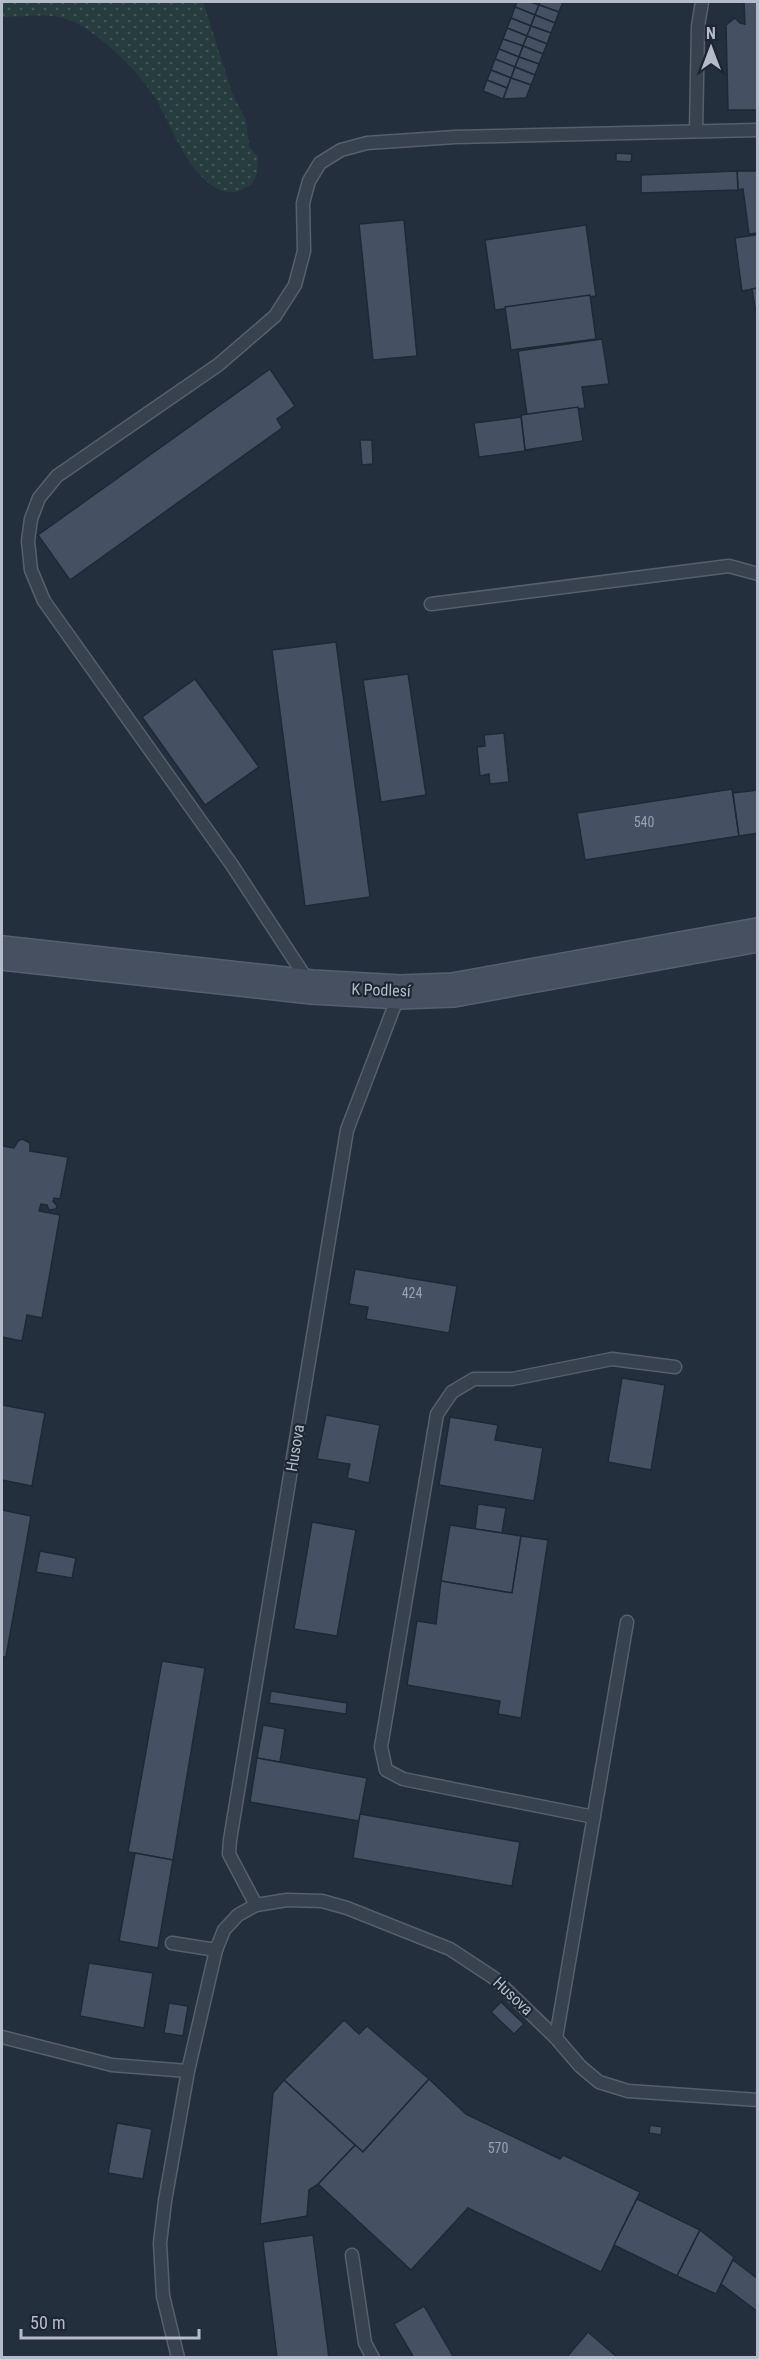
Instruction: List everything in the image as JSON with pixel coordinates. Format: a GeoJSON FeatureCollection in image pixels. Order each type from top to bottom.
{"type":"FeatureCollection","features":[{"type":"Feature","properties":{"kind":"street","name":"K Podlesí"},"geometry":{"type":"LineString","coordinates":[[2,953],[312,987],[400,992],[453,990],[758,935]]}},
{"type":"Feature","properties":{"kind":"lane"},"geometry":{"type":"LineString","coordinates":[[696,131],[698,26],[702,2]]}},
{"type":"Feature","properties":{"kind":"lane"},"geometry":{"type":"LineString","coordinates":[[312,987],[232,865],[44,600],[31,570],[28,542],[31,519],[39,498],[57,476],[218,365],[275,316],[295,285],[304,251],[303,203],[309,181],[320,163],[341,150],[367,143],[455,137],[758,130]]}},
{"type":"Feature","properties":{"kind":"lane"},"geometry":{"type":"LineString","coordinates":[[431,604],[729,566],[758,574]]}},
{"type":"Feature","properties":{"kind":"lane","name":"Husova"},"geometry":{"type":"LineString","coordinates":[[256,1905],[229,1854],[230,1840],[347,1130],[400,992]]}},
{"type":"Feature","properties":{"kind":"lane"},"geometry":{"type":"LineString","coordinates":[[594,1817],[404,1779],[386,1770],[381,1747],[437,1414],[452,1392],[474,1379],[512,1379],[612,1359],[675,1367]]}},
{"type":"Feature","properties":{"kind":"lane"},"geometry":{"type":"LineString","coordinates":[[556,2038],[627,1622]]}},
{"type":"Feature","properties":{"kind":"lane","name":"Husova"},"geometry":{"type":"LineString","coordinates":[[178,2358],[163,2296],[160,2243],[165,2201],[188,2071],[216,1950],[224,1930],[238,1915],[256,1905],[287,1900],[322,1901],[347,1908],[450,1949],[494,1978],[556,2038],[580,2066],[599,2082],[628,2091],[758,2100]]}},
{"type":"Feature","properties":{"kind":"lane"},"geometry":{"type":"LineString","coordinates":[[172,1943],[216,1950]]}},
{"type":"Feature","properties":{"kind":"lane"},"geometry":{"type":"LineString","coordinates":[[2,2037],[112,2065],[188,2071]]}},
{"type":"Feature","properties":{"kind":"lane"},"geometry":{"type":"LineString","coordinates":[[352,2255],[365,2343],[373,2358]]}},
{"type":"Feature","properties":{"kind":"green space"},"geometry":{"type":"Polygon","coordinates":[[[2,2],[203,2],[232,93],[246,120],[249,146],[258,157],[257,174],[251,185],[235,192],[221,190],[208,183],[186,157],[149,89],[132,68],[99,38],[78,24],[60,17],[2,17],[2,2]]]}},
{"type":"Feature","properties":{"kind":"building"},"geometry":{"type":"Polygon","coordinates":[[[517,2],[539,5],[535,15],[515,7],[517,2]]]}},
{"type":"Feature","properties":{"kind":"building"},"geometry":{"type":"Polygon","coordinates":[[[540,2],[563,2],[559,12],[539,5],[540,2]]]}},
{"type":"Feature","properties":{"kind":"building"},"geometry":{"type":"Polygon","coordinates":[[[744,2],[758,2],[758,110],[728,110],[726,25],[735,18],[745,24],[744,2]]]}},
{"type":"Feature","properties":{"kind":"building"},"geometry":{"type":"Polygon","coordinates":[[[539,5],[559,12],[555,23],[535,15],[539,5]]]}},
{"type":"Feature","properties":{"kind":"building"},"geometry":{"type":"Polygon","coordinates":[[[515,7],[535,15],[531,26],[511,18],[515,7]]]}},
{"type":"Feature","properties":{"kind":"building"},"geometry":{"type":"Polygon","coordinates":[[[535,15],[555,23],[551,33],[531,26],[535,15]]]}},
{"type":"Feature","properties":{"kind":"building"},"geometry":{"type":"Polygon","coordinates":[[[511,18],[531,26],[527,36],[507,28],[511,18]]]}},
{"type":"Feature","properties":{"kind":"building"},"geometry":{"type":"Polygon","coordinates":[[[531,26],[551,33],[547,44],[527,36],[531,26]]]}},
{"type":"Feature","properties":{"kind":"building"},"geometry":{"type":"Polygon","coordinates":[[[507,28],[527,36],[523,46],[503,39],[507,28]]]}},
{"type":"Feature","properties":{"kind":"building"},"geometry":{"type":"Polygon","coordinates":[[[527,36],[547,44],[543,54],[523,46],[527,36]]]}},
{"type":"Feature","properties":{"kind":"building"},"geometry":{"type":"Polygon","coordinates":[[[503,39],[523,46],[519,57],[499,49],[503,39]]]}},
{"type":"Feature","properties":{"kind":"building"},"geometry":{"type":"Polygon","coordinates":[[[523,46],[543,54],[539,64],[519,57],[523,46]]]}},
{"type":"Feature","properties":{"kind":"building"},"geometry":{"type":"Polygon","coordinates":[[[499,49],[519,57],[515,67],[495,59],[499,49]]]}},
{"type":"Feature","properties":{"kind":"building"},"geometry":{"type":"Polygon","coordinates":[[[519,57],[539,64],[535,75],[515,67],[519,57]]]}},
{"type":"Feature","properties":{"kind":"building"},"geometry":{"type":"Polygon","coordinates":[[[495,59],[515,67],[511,78],[491,70],[495,59]]]}},
{"type":"Feature","properties":{"kind":"building"},"geometry":{"type":"Polygon","coordinates":[[[515,67],[535,75],[531,85],[511,78],[515,67]]]}},
{"type":"Feature","properties":{"kind":"building"},"geometry":{"type":"Polygon","coordinates":[[[491,70],[511,78],[507,88],[487,80],[491,70]]]}},
{"type":"Feature","properties":{"kind":"building"},"geometry":{"type":"Polygon","coordinates":[[[511,78],[531,85],[526,98],[503,99],[511,78]]]}},
{"type":"Feature","properties":{"kind":"building"},"geometry":{"type":"Polygon","coordinates":[[[487,80],[507,88],[503,99],[483,91],[487,80]]]}},
{"type":"Feature","properties":{"kind":"building"},"geometry":{"type":"Polygon","coordinates":[[[616,153],[632,154],[631,162],[616,161],[616,153]]]}},
{"type":"Feature","properties":{"kind":"building"},"geometry":{"type":"Polygon","coordinates":[[[737,171],[758,171],[758,233],[749,234],[743,189],[738,190],[737,171]]]}},
{"type":"Feature","properties":{"kind":"building"},"geometry":{"type":"Polygon","coordinates":[[[737,171],[738,190],[641,193],[641,175],[737,171]]]}},
{"type":"Feature","properties":{"kind":"building"},"geometry":{"type":"Polygon","coordinates":[[[404,220],[417,356],[373,360],[359,224],[404,220]]]}},
{"type":"Feature","properties":{"kind":"building"},"geometry":{"type":"Polygon","coordinates":[[[586,225],[596,296],[495,310],[485,240],[586,225]]]}},
{"type":"Feature","properties":{"kind":"building"},"geometry":{"type":"Polygon","coordinates":[[[758,235],[758,288],[742,291],[735,238],[758,235]]]}},
{"type":"Feature","properties":{"kind":"building"},"geometry":{"type":"Polygon","coordinates":[[[758,288],[758,325],[752,289],[758,288]]]}},
{"type":"Feature","properties":{"kind":"building"},"geometry":{"type":"Polygon","coordinates":[[[590,295],[596,339],[511,350],[505,307],[590,295]]]}},
{"type":"Feature","properties":{"kind":"building"},"geometry":{"type":"Polygon","coordinates":[[[602,339],[609,384],[582,387],[585,408],[527,415],[518,351],[602,339]]]}},
{"type":"Feature","properties":{"kind":"building"},"geometry":{"type":"Polygon","coordinates":[[[270,369],[295,406],[277,419],[282,428],[70,580],[38,535],[270,369]]]}},
{"type":"Feature","properties":{"kind":"building"},"geometry":{"type":"Polygon","coordinates":[[[578,407],[583,441],[525,450],[521,415],[578,407]]]}},
{"type":"Feature","properties":{"kind":"building"},"geometry":{"type":"Polygon","coordinates":[[[521,417],[525,450],[532,450],[479,457],[474,423],[521,417]]]}},
{"type":"Feature","properties":{"kind":"building"},"geometry":{"type":"Polygon","coordinates":[[[360,440],[372,440],[373,464],[362,465],[360,440]]]}},
{"type":"Feature","properties":{"kind":"building"},"geometry":{"type":"Polygon","coordinates":[[[336,642],[370,897],[305,906],[272,650],[336,642]]]}},
{"type":"Feature","properties":{"kind":"building"},"geometry":{"type":"Polygon","coordinates":[[[408,674],[426,795],[381,802],[363,680],[408,674]]]}},
{"type":"Feature","properties":{"kind":"building"},"geometry":{"type":"Polygon","coordinates":[[[195,679],[259,767],[205,805],[142,717],[195,679]]]}},
{"type":"Feature","properties":{"kind":"building"},"geometry":{"type":"Polygon","coordinates":[[[504,733],[509,782],[490,784],[489,774],[480,776],[477,747],[485,746],[484,735],[504,733]]]}},
{"type":"Feature","properties":{"kind":"building"},"geometry":{"type":"Polygon","coordinates":[[[732,789],[739,836],[585,860],[577,813],[732,789]]]}},
{"type":"Feature","properties":{"kind":"building"},"geometry":{"type":"Polygon","coordinates":[[[758,790],[758,833],[739,836],[733,793],[758,790]]]}},
{"type":"Feature","properties":{"kind":"building"},"geometry":{"type":"Polygon","coordinates":[[[22,1139],[30,1143],[30,1151],[68,1157],[60,1199],[54,1198],[53,1201],[57,1206],[56,1209],[49,1210],[47,1205],[41,1204],[39,1211],[60,1215],[42,1318],[27,1315],[22,1341],[2,1337],[2,1146],[14,1148],[22,1139]]]}},
{"type":"Feature","properties":{"kind":"building"},"geometry":{"type":"Polygon","coordinates":[[[355,1269],[457,1286],[449,1333],[366,1319],[368,1307],[349,1304],[355,1269]]]}},
{"type":"Feature","properties":{"kind":"building"},"geometry":{"type":"Polygon","coordinates":[[[622,1378],[665,1385],[651,1470],[608,1462],[622,1378]]]}},
{"type":"Feature","properties":{"kind":"building"},"geometry":{"type":"Polygon","coordinates":[[[2,1405],[45,1413],[32,1486],[2,1480],[2,1405]]]}},
{"type":"Feature","properties":{"kind":"building"},"geometry":{"type":"Polygon","coordinates":[[[326,1415],[380,1425],[369,1483],[347,1478],[350,1464],[317,1459],[326,1415]]]}},
{"type":"Feature","properties":{"kind":"building"},"geometry":{"type":"Polygon","coordinates":[[[450,1417],[498,1425],[495,1440],[543,1448],[534,1501],[439,1485],[450,1417]]]}},
{"type":"Feature","properties":{"kind":"building"},"geometry":{"type":"Polygon","coordinates":[[[478,1504],[506,1508],[502,1533],[475,1529],[478,1504]]]}},
{"type":"Feature","properties":{"kind":"building"},"geometry":{"type":"Polygon","coordinates":[[[2,1510],[31,1516],[6,1657],[2,1657],[2,1510]]]}},
{"type":"Feature","properties":{"kind":"building"},"geometry":{"type":"Polygon","coordinates":[[[312,1522],[356,1530],[337,1636],[294,1629],[312,1522]]]}},
{"type":"Feature","properties":{"kind":"building"},"geometry":{"type":"Polygon","coordinates":[[[450,1525],[521,1536],[512,1593],[441,1581],[450,1525]]]}},
{"type":"Feature","properties":{"kind":"building"},"geometry":{"type":"Polygon","coordinates":[[[521,1536],[548,1540],[521,1718],[498,1714],[500,1701],[407,1685],[417,1621],[436,1624],[441,1581],[512,1593],[521,1536]]]}},
{"type":"Feature","properties":{"kind":"building"},"geometry":{"type":"Polygon","coordinates":[[[40,1551],[76,1558],[72,1578],[36,1572],[40,1551]]]}},
{"type":"Feature","properties":{"kind":"building"},"geometry":{"type":"Polygon","coordinates":[[[162,1661],[205,1668],[173,1860],[128,1852],[162,1661]]]}},
{"type":"Feature","properties":{"kind":"building"},"geometry":{"type":"Polygon","coordinates":[[[271,1691],[347,1703],[346,1714],[269,1703],[271,1691]]]}},
{"type":"Feature","properties":{"kind":"building"},"geometry":{"type":"Polygon","coordinates":[[[263,1725],[285,1729],[280,1762],[257,1758],[263,1725]]]}},
{"type":"Feature","properties":{"kind":"building"},"geometry":{"type":"Polygon","coordinates":[[[257,1758],[367,1778],[359,1821],[250,1802],[257,1758]]]}},
{"type":"Feature","properties":{"kind":"building"},"geometry":{"type":"Polygon","coordinates":[[[360,1814],[520,1842],[512,1886],[353,1858],[360,1814]]]}},
{"type":"Feature","properties":{"kind":"building"},"geometry":{"type":"Polygon","coordinates":[[[135,1853],[173,1860],[158,1948],[119,1941],[135,1853]]]}},
{"type":"Feature","properties":{"kind":"building"},"geometry":{"type":"Polygon","coordinates":[[[89,1963],[153,1973],[144,2028],[80,2016],[89,1963]]]}},
{"type":"Feature","properties":{"kind":"building"},"geometry":{"type":"Polygon","coordinates":[[[501,2002],[524,2024],[514,2034],[491,2012],[501,2002]]]}},
{"type":"Feature","properties":{"kind":"building"},"geometry":{"type":"Polygon","coordinates":[[[169,2003],[188,2006],[183,2036],[164,2033],[169,2003]]]}},
{"type":"Feature","properties":{"kind":"building"},"geometry":{"type":"Polygon","coordinates":[[[344,2020],[359,2034],[367,2026],[429,2079],[363,2152],[284,2080],[344,2020]]]}},
{"type":"Feature","properties":{"kind":"building"},"geometry":{"type":"Polygon","coordinates":[[[429,2079],[466,2114],[560,2159],[563,2155],[640,2192],[601,2272],[468,2208],[411,2270],[318,2184],[355,2145],[363,2152],[429,2079]]]}},
{"type":"Feature","properties":{"kind":"building"},"geometry":{"type":"Polygon","coordinates":[[[284,2080],[355,2145],[318,2184],[309,2190],[307,2216],[260,2224],[273,2093],[284,2080]]]}},
{"type":"Feature","properties":{"kind":"building"},"geometry":{"type":"Polygon","coordinates":[[[117,2123],[152,2129],[143,2179],[108,2173],[117,2123]]]}},
{"type":"Feature","properties":{"kind":"building"},"geometry":{"type":"Polygon","coordinates":[[[650,2125],[662,2127],[661,2135],[649,2133],[650,2125]]]}},
{"type":"Feature","properties":{"kind":"building"},"geometry":{"type":"Polygon","coordinates":[[[637,2199],[700,2230],[677,2276],[614,2245],[637,2199]]]}},
{"type":"Feature","properties":{"kind":"building"},"geometry":{"type":"Polygon","coordinates":[[[700,2230],[734,2257],[716,2294],[677,2276],[700,2230]]]}},
{"type":"Feature","properties":{"kind":"building"},"geometry":{"type":"Polygon","coordinates":[[[313,2235],[329,2358],[277,2358],[263,2242],[313,2235]]]}},
{"type":"Feature","properties":{"kind":"building"},"geometry":{"type":"Polygon","coordinates":[[[733,2260],[758,2279],[758,2312],[721,2284],[733,2260]]]}},
{"type":"Feature","properties":{"kind":"building"},"geometry":{"type":"Polygon","coordinates":[[[424,2306],[454,2358],[414,2358],[394,2324],[424,2306]]]}},
{"type":"Feature","properties":{"kind":"building"},"geometry":{"type":"Polygon","coordinates":[[[588,2332],[618,2358],[566,2358],[588,2332]]]}}]}
